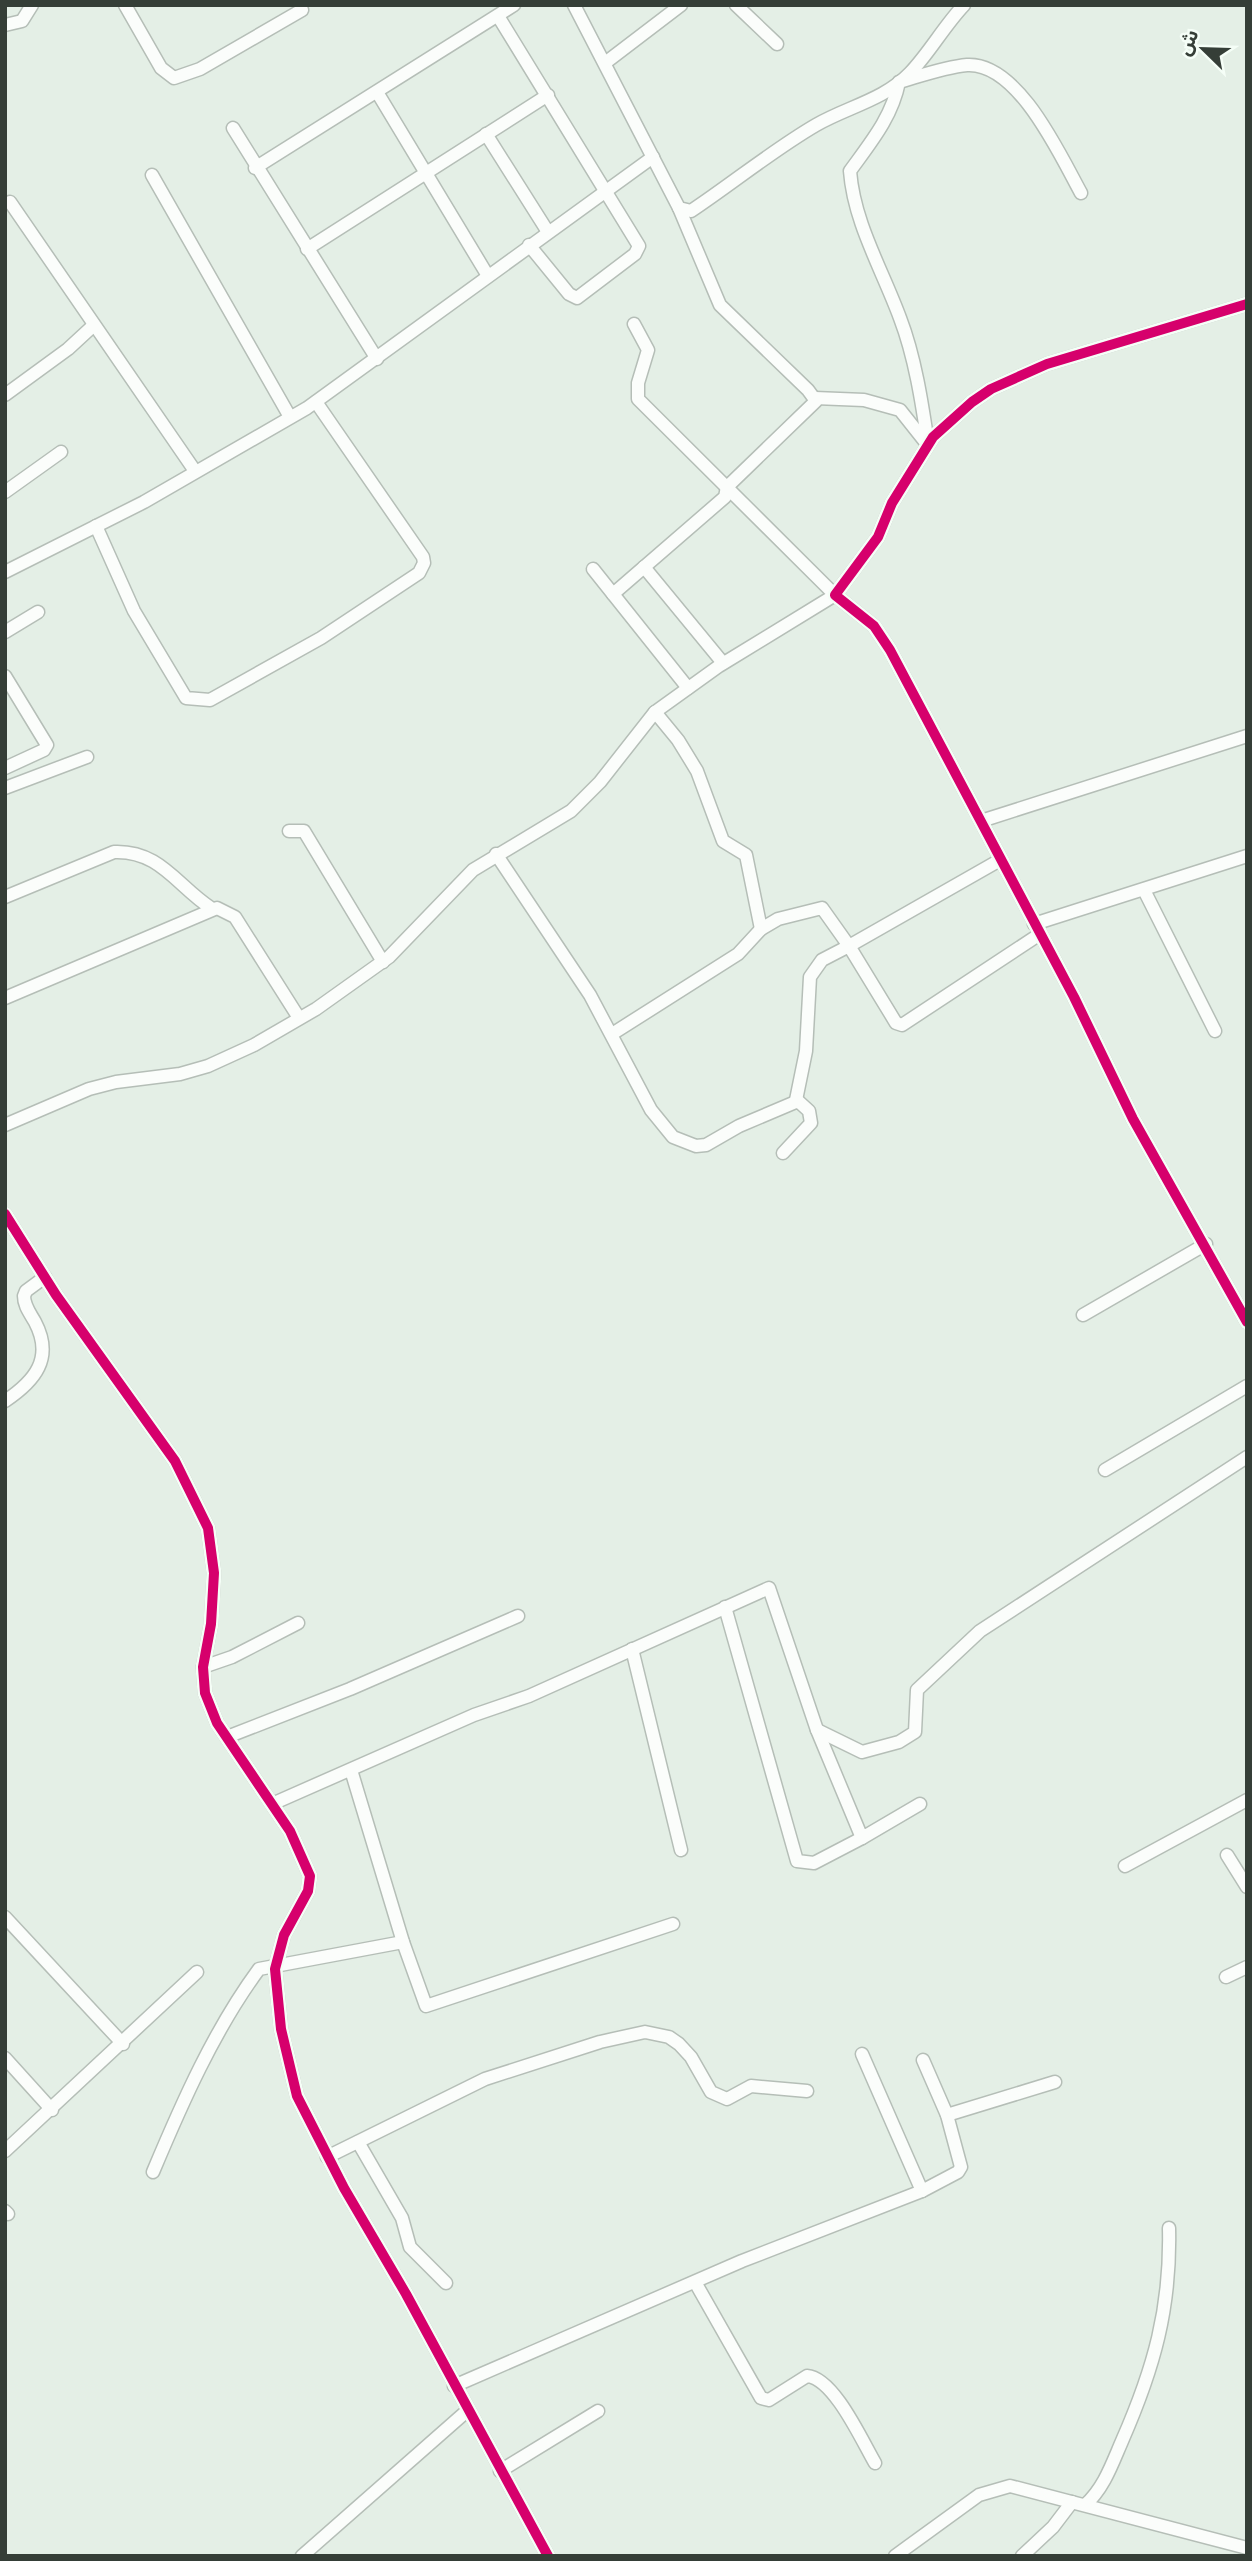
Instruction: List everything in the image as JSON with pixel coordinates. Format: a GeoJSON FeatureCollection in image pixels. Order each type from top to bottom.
{"type":"FeatureCollection","features":[{"type":"Feature","properties":{"kind":"street"},"geometry":{"type":"LineString","coordinates":[[5,26],[22,21],[32,5]]}},
{"type":"Feature","properties":{"kind":"street"},"geometry":{"type":"LineString","coordinates":[[125,5],[161,68],[174,78],[200,69],[302,10]]}},
{"type":"Feature","properties":{"kind":"street"},"geometry":{"type":"LineString","coordinates":[[256,168],[514,5]]}},
{"type":"Feature","properties":{"kind":"street"},"geometry":{"type":"LineString","coordinates":[[574,5],[679,208],[720,305],[815,398],[864,400],[900,410],[928,444]]}},
{"type":"Feature","properties":{"kind":"street"},"geometry":{"type":"LineString","coordinates":[[605,63],[681,5]]}},
{"type":"Feature","properties":{"kind":"street"},"geometry":{"type":"LineString","coordinates":[[736,5],[776,44]]}},
{"type":"Feature","properties":{"kind":"street"},"geometry":{"type":"LineString","coordinates":[[679,208],[691,211],[817,124],[876,98],[899,82],[910,73],[943,28],[964,5]]}},
{"type":"Feature","properties":{"kind":"street"},"geometry":{"type":"LineString","coordinates":[[498,16],[636,238],[638,249],[582,296],[571,296],[530,245]]}},
{"type":"Feature","properties":{"kind":"street"},"geometry":{"type":"LineString","coordinates":[[899,82],[969,65],[995,73],[1027,100],[1080,193]]}},
{"type":"Feature","properties":{"kind":"street"},"geometry":{"type":"LineString","coordinates":[[899,82],[895,101],[882,127],[850,171],[852,194],[901,320],[923,407],[928,444]]}},
{"type":"Feature","properties":{"kind":"street"},"geometry":{"type":"LineString","coordinates":[[377,92],[488,276]]}},
{"type":"Feature","properties":{"kind":"street"},"geometry":{"type":"LineString","coordinates":[[307,249],[548,95]]}},
{"type":"Feature","properties":{"kind":"street"},"geometry":{"type":"LineString","coordinates":[[233,128],[377,359]]}},
{"type":"Feature","properties":{"kind":"street"},"geometry":{"type":"LineString","coordinates":[[486,134],[548,232]]}},
{"type":"Feature","properties":{"kind":"street"},"geometry":{"type":"LineString","coordinates":[[5,572],[96,526],[316,402],[653,157]]}},
{"type":"Feature","properties":{"kind":"street"},"geometry":{"type":"LineString","coordinates":[[152,175],[290,417]]}},
{"type":"Feature","properties":{"kind":"street"},"geometry":{"type":"LineString","coordinates":[[10,202],[195,471]]}},
{"type":"Feature","properties":{"kind":"street"},"geometry":{"type":"LineString","coordinates":[[5,1125],[89,1089],[116,1082],[180,1074],[208,1066],[299,1018],[383,962],[473,870],[554,822],[584,799],[654,712],[723,663],[835,595],[878,537],[892,503],[928,444],[972,401],[1029,372],[1247,304]]}},
{"type":"Feature","properties":{"kind":"street"},"geometry":{"type":"LineString","coordinates":[[634,324],[648,350],[638,383],[638,399],[835,595],[874,626],[885,641],[981,821],[1133,1119],[1206,1244],[1247,1322]]}},
{"type":"Feature","properties":{"kind":"street"},"geometry":{"type":"LineString","coordinates":[[5,395],[68,349],[94,325]]}},
{"type":"Feature","properties":{"kind":"street"},"geometry":{"type":"LineString","coordinates":[[613,594],[724,497],[727,486],[814,404],[815,398]]}},
{"type":"Feature","properties":{"kind":"street"},"geometry":{"type":"LineString","coordinates":[[96,526],[134,611],[186,698],[210,700],[321,638],[419,573],[424,563],[423,557],[316,402]]}},
{"type":"Feature","properties":{"kind":"street"},"geometry":{"type":"LineString","coordinates":[[5,492],[61,452]]}},
{"type":"Feature","properties":{"kind":"street"},"geometry":{"type":"LineString","coordinates":[[644,567],[723,663]]}},
{"type":"Feature","properties":{"kind":"street"},"geometry":{"type":"LineString","coordinates":[[593,569],[688,688]]}},
{"type":"Feature","properties":{"kind":"street"},"geometry":{"type":"LineString","coordinates":[[5,632],[38,612]]}},
{"type":"Feature","properties":{"kind":"street"},"geometry":{"type":"LineString","coordinates":[[5,676],[47,745],[44,750],[5,768]]}},
{"type":"Feature","properties":{"kind":"street"},"geometry":{"type":"LineString","coordinates":[[654,712],[678,740],[697,771],[723,841],[746,855],[761,929]]}},
{"type":"Feature","properties":{"kind":"street"},"geometry":{"type":"LineString","coordinates":[[981,821],[1247,736]]}},
{"type":"Feature","properties":{"kind":"street"},"geometry":{"type":"LineString","coordinates":[[5,788],[87,758]]}},
{"type":"Feature","properties":{"kind":"street"},"geometry":{"type":"LineString","coordinates":[[289,831],[304,831],[383,962]]}},
{"type":"Feature","properties":{"kind":"street"},"geometry":{"type":"LineString","coordinates":[[5,897],[114,852],[124,852],[162,864],[211,908],[224,910],[235,917],[299,1018]]}},
{"type":"Feature","properties":{"kind":"street"},"geometry":{"type":"LineString","coordinates":[[496,854],[533,906],[612,1034],[651,1110],[668,1132],[684,1143],[706,1145],[739,1126],[796,1100]]}},
{"type":"Feature","properties":{"kind":"street"},"geometry":{"type":"LineString","coordinates":[[612,1034],[738,954],[761,929],[778,919],[822,908],[849,946],[895,1023],[902,1025],[1037,929],[1247,856]]}},
{"type":"Feature","properties":{"kind":"street"},"geometry":{"type":"LineString","coordinates":[[796,1100],[806,1051],[810,977],[822,960],[1000,860]]}},
{"type":"Feature","properties":{"kind":"street"},"geometry":{"type":"LineString","coordinates":[[1144,890],[1215,1031]]}},
{"type":"Feature","properties":{"kind":"street"},"geometry":{"type":"LineString","coordinates":[[5,998],[155,936],[211,908]]}},
{"type":"Feature","properties":{"kind":"street"},"geometry":{"type":"LineString","coordinates":[[783,1153],[811,1123],[809,1111],[796,1100]]}},
{"type":"Feature","properties":{"kind":"street"},"geometry":{"type":"LineString","coordinates":[[5,1214],[45,1277],[175,1461],[208,1528],[214,1573],[203,1667],[205,1693],[211,1712],[290,1831],[310,1877],[308,1891],[284,1935],[275,1969],[281,2029],[293,2082],[327,2157],[406,2294],[548,2556]]}},
{"type":"Feature","properties":{"kind":"street"},"geometry":{"type":"LineString","coordinates":[[1083,1315],[1206,1244]]}},
{"type":"Feature","properties":{"kind":"street"},"geometry":{"type":"LineString","coordinates":[[5,1401],[34,1379],[41,1368],[41,1335],[24,1296],[26,1290],[45,1277]]}},
{"type":"Feature","properties":{"kind":"street"},"geometry":{"type":"LineString","coordinates":[[1105,1470],[1247,1386]]}},
{"type":"Feature","properties":{"kind":"street"},"geometry":{"type":"LineString","coordinates":[[817,1730],[862,1752],[911,1736],[918,1726],[917,1690],[980,1631],[1247,1457]]}},
{"type":"Feature","properties":{"kind":"street"},"geometry":{"type":"LineString","coordinates":[[272,1804],[769,1588],[817,1730],[862,1838]]}},
{"type":"Feature","properties":{"kind":"street"},"geometry":{"type":"LineString","coordinates":[[725,1607],[797,1861],[814,1863],[920,1804]]}},
{"type":"Feature","properties":{"kind":"street"},"geometry":{"type":"LineString","coordinates":[[227,1737],[351,1689],[518,1616]]}},
{"type":"Feature","properties":{"kind":"street"},"geometry":{"type":"LineString","coordinates":[[203,1667],[232,1657],[298,1623]]}},
{"type":"Feature","properties":{"kind":"street"},"geometry":{"type":"LineString","coordinates":[[632,1649],[681,1850]]}},
{"type":"Feature","properties":{"kind":"street"},"geometry":{"type":"LineString","coordinates":[[351,1770],[403,1942],[426,2006],[673,1924]]}},
{"type":"Feature","properties":{"kind":"street"},"geometry":{"type":"LineString","coordinates":[[1125,1866],[1247,1800]]}},
{"type":"Feature","properties":{"kind":"street"},"geometry":{"type":"LineString","coordinates":[[1227,1855],[1247,1887]]}},
{"type":"Feature","properties":{"kind":"street"},"geometry":{"type":"LineString","coordinates":[[5,1917],[123,2044]]}},
{"type":"Feature","properties":{"kind":"street"},"geometry":{"type":"LineString","coordinates":[[153,2172],[199,2070],[243,1992],[260,1969],[275,1969],[403,1942]]}},
{"type":"Feature","properties":{"kind":"street"},"geometry":{"type":"LineString","coordinates":[[1226,1977],[1247,1967]]}},
{"type":"Feature","properties":{"kind":"street"},"geometry":{"type":"LineString","coordinates":[[5,2151],[123,2044],[197,1972]]}},
{"type":"Feature","properties":{"kind":"street"},"geometry":{"type":"LineString","coordinates":[[327,2157],[485,2079],[600,2042],[645,2032],[669,2037],[679,2044],[691,2057],[711,2092],[727,2099],[751,2086],[807,2091]]}},
{"type":"Feature","properties":{"kind":"street"},"geometry":{"type":"LineString","coordinates":[[862,2054],[922,2191]]}},
{"type":"Feature","properties":{"kind":"street"},"geometry":{"type":"LineString","coordinates":[[5,2058],[52,2110]]}},
{"type":"Feature","properties":{"kind":"street"},"geometry":{"type":"LineString","coordinates":[[454,2386],[695,2282],[922,2191],[961,2170],[947,2115],[923,2060]]}},
{"type":"Feature","properties":{"kind":"street"},"geometry":{"type":"LineString","coordinates":[[947,2115],[1055,2082]]}},
{"type":"Feature","properties":{"kind":"street"},"geometry":{"type":"LineString","coordinates":[[358,2142],[402,2218],[410,2247],[446,2283]]}},
{"type":"Feature","properties":{"kind":"street"},"geometry":{"type":"LineString","coordinates":[[1022,2556],[1106,2478],[1150,2368],[1168,2295],[1169,2228]]}},
{"type":"Feature","properties":{"kind":"street"},"geometry":{"type":"LineString","coordinates":[[695,2282],[761,2398],[769,2400],[807,2376],[817,2378],[832,2393],[875,2463]]}},
{"type":"Feature","properties":{"kind":"street"},"geometry":{"type":"LineString","coordinates":[[302,2556],[468,2410]]}},
{"type":"Feature","properties":{"kind":"street"},"geometry":{"type":"LineString","coordinates":[[500,2470],[598,2411]]}},
{"type":"Feature","properties":{"kind":"street"},"geometry":{"type":"LineString","coordinates":[[895,2556],[969,2501],[1001,2486],[1017,2487],[1247,2548]]}},
{"type":"Feature","properties":{"kind":"cycle path"},"geometry":{"type":"LineString","coordinates":[[1247,304],[1047,364],[991,389],[972,402],[933,437],[892,503],[878,537],[835,595],[874,626],[890,650],[1074,997],[1133,1119],[1247,1322]]}},
{"type":"Feature","properties":{"kind":"cycle path"},"geometry":{"type":"LineString","coordinates":[[5,1214],[56,1295],[175,1461],[208,1528],[214,1573],[211,1624],[203,1667],[205,1693],[217,1723],[290,1831],[310,1876],[308,1891],[284,1935],[275,1969],[281,2029],[297,2096],[344,2188],[406,2294],[548,2556]]}}]}
